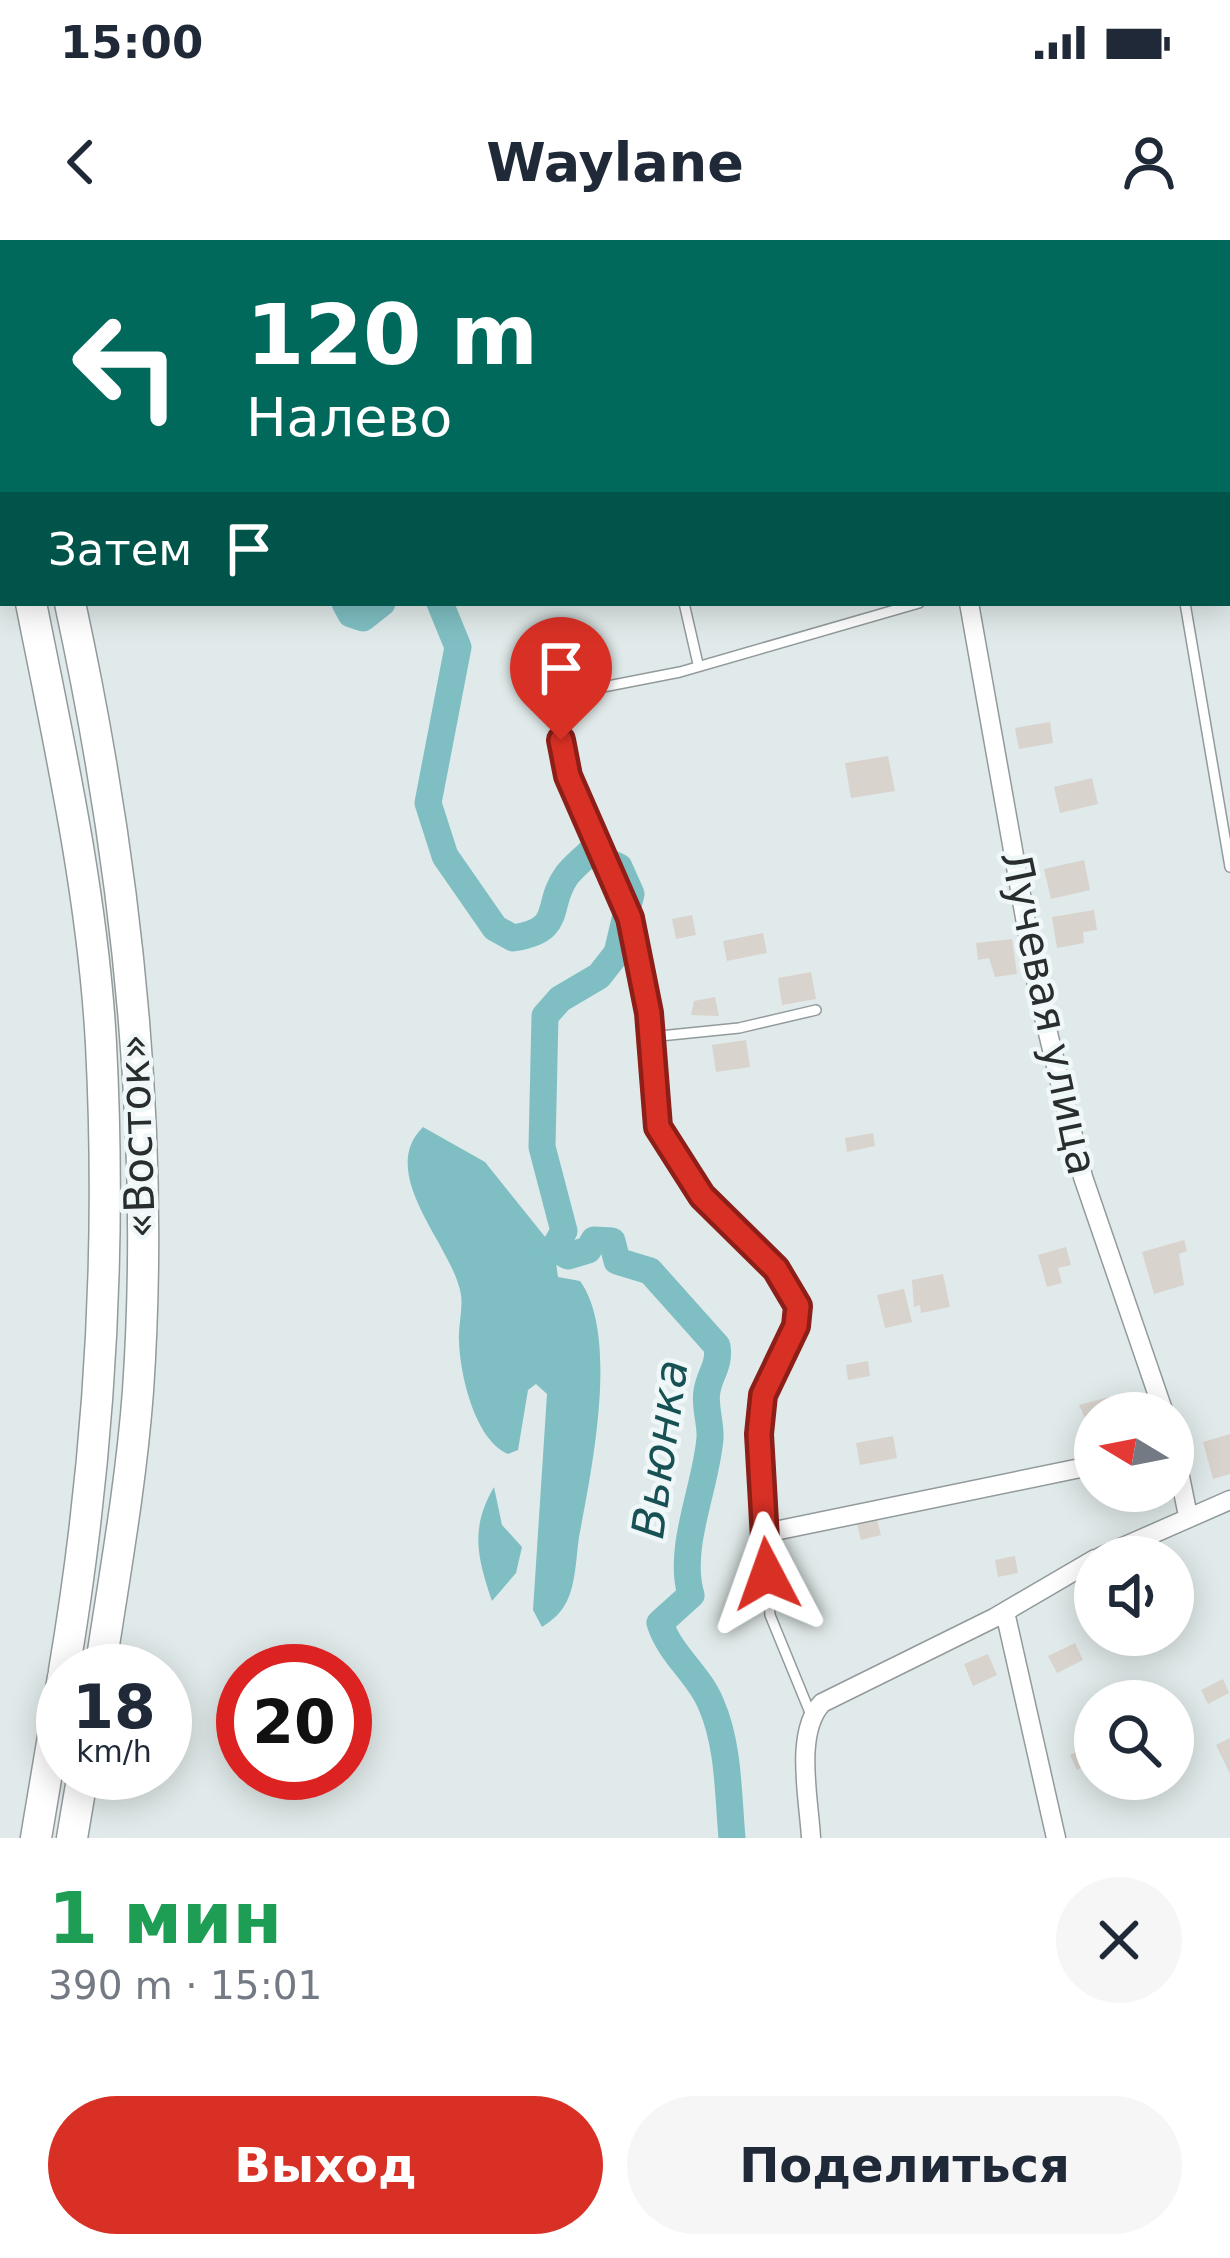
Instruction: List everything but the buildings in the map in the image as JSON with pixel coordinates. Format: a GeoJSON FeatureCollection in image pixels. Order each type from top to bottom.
{"type":"FeatureCollection","features":[{"type":"Feature","properties":{"kind":"highway","name":"«Восток»"},"geometry":{"type":"LineString","coordinates":[[33,606],[83,891],[101,1042],[103,1308],[95,1463],[68,1644]]}},
{"type":"Feature","properties":{"kind":"highway","name":"«Восток»"},"geometry":{"type":"LineString","coordinates":[[71,606],[106,777],[126,930],[139,1110],[138,1389],[131,1470],[104,1644]]}},
{"type":"Feature","properties":{"kind":"highway","name":"«Восток»"},"geometry":{"type":"LineString","coordinates":[[36,1838],[42,1800]]}},
{"type":"Feature","properties":{"kind":"highway"},"geometry":{"type":"LineString","coordinates":[[72,1838],[78,1800]]}},
{"type":"Feature","properties":{"kind":"street","name":"Лучевая улица"},"geometry":{"type":"LineString","coordinates":[[970,606],[1044,1019],[1083,1177],[1157,1392]]}},
{"type":"Feature","properties":{"kind":"street"},"geometry":{"type":"LineString","coordinates":[[765,1533],[1074,1469]]}},
{"type":"Feature","properties":{"kind":"street"},"geometry":{"type":"LineString","coordinates":[[1145,1536],[1230,1500]]}},
{"type":"Feature","properties":{"kind":"street"},"geometry":{"type":"LineString","coordinates":[[1187,1512],[1188,1516]]}},
{"type":"Feature","properties":{"kind":"street"},"geometry":{"type":"LineString","coordinates":[[811,1838],[811,1714],[822,1703],[1004,1612],[1074,1571]]}},
{"type":"Feature","properties":{"kind":"street"},"geometry":{"type":"LineString","coordinates":[[1004,1612],[1056,1838]]}},
{"type":"Feature","properties":{"kind":"lane"},"geometry":{"type":"LineString","coordinates":[[685,606],[698,664]]}},
{"type":"Feature","properties":{"kind":"lane"},"geometry":{"type":"LineString","coordinates":[[811,1714],[770,1615],[759,1434],[763,1395],[796,1326],[798,1306],[776,1269],[702,1196],[658,1127],[650,1036],[630,918],[568,776],[554,703],[567,694],[698,664],[908,606]]}},
{"type":"Feature","properties":{"kind":"lane"},"geometry":{"type":"LineString","coordinates":[[1186,606],[1230,867]]}},
{"type":"Feature","properties":{"kind":"lane"},"geometry":{"type":"LineString","coordinates":[[650,1036],[739,1028],[816,1010]]}},
{"type":"Feature","properties":{"kind":"water"},"geometry":{"type":"Polygon","coordinates":[[[423,1127],[485,1162],[554,1248],[558,1277],[580,1281],[592,1305],[600,1369],[590,1478],[570,1594],[559,1613],[542,1627],[533,1610],[547,1394],[536,1384],[528,1390],[518,1450],[508,1454],[496,1447],[478,1421],[460,1355],[461,1295],[412,1188],[411,1146],[423,1127]]]}},
{"type":"Feature","properties":{"kind":"water"},"geometry":{"type":"Polygon","coordinates":[[[494,1487],[502,1525],[522,1547],[516,1573],[492,1601],[478,1543],[481,1516],[494,1487]]]}},
{"type":"Feature","properties":{"kind":"waterway","name":"Вьюнка"},"geometry":{"type":"LineString","coordinates":[[347,606],[351,614],[363,618],[378,606]]}},
{"type":"Feature","properties":{"kind":"waterway","name":"Вьюнка"},"geometry":{"type":"LineString","coordinates":[[441,606],[458,647],[428,803],[445,856],[495,928],[513,938],[547,923],[560,886],[589,853],[619,867],[631,894],[617,953],[599,976],[560,999],[545,1016],[542,1147],[564,1231],[554,1248],[568,1256],[588,1250],[594,1240],[612,1241],[617,1261],[650,1271],[717,1346],[706,1396],[707,1457],[688,1557],[691,1595],[660,1623],[670,1645],[706,1693],[717,1720],[727,1770],[732,1838]]}},
{"type":"Feature","properties":{"kind":"route"},"geometry":{"type":"LineString","coordinates":[[561,740],[568,776],[630,918],[649,1013],[658,1127],[702,1196],[776,1269],[798,1306],[796,1326],[770,1372],[763,1395],[759,1434],[767,1574]]}}]}
